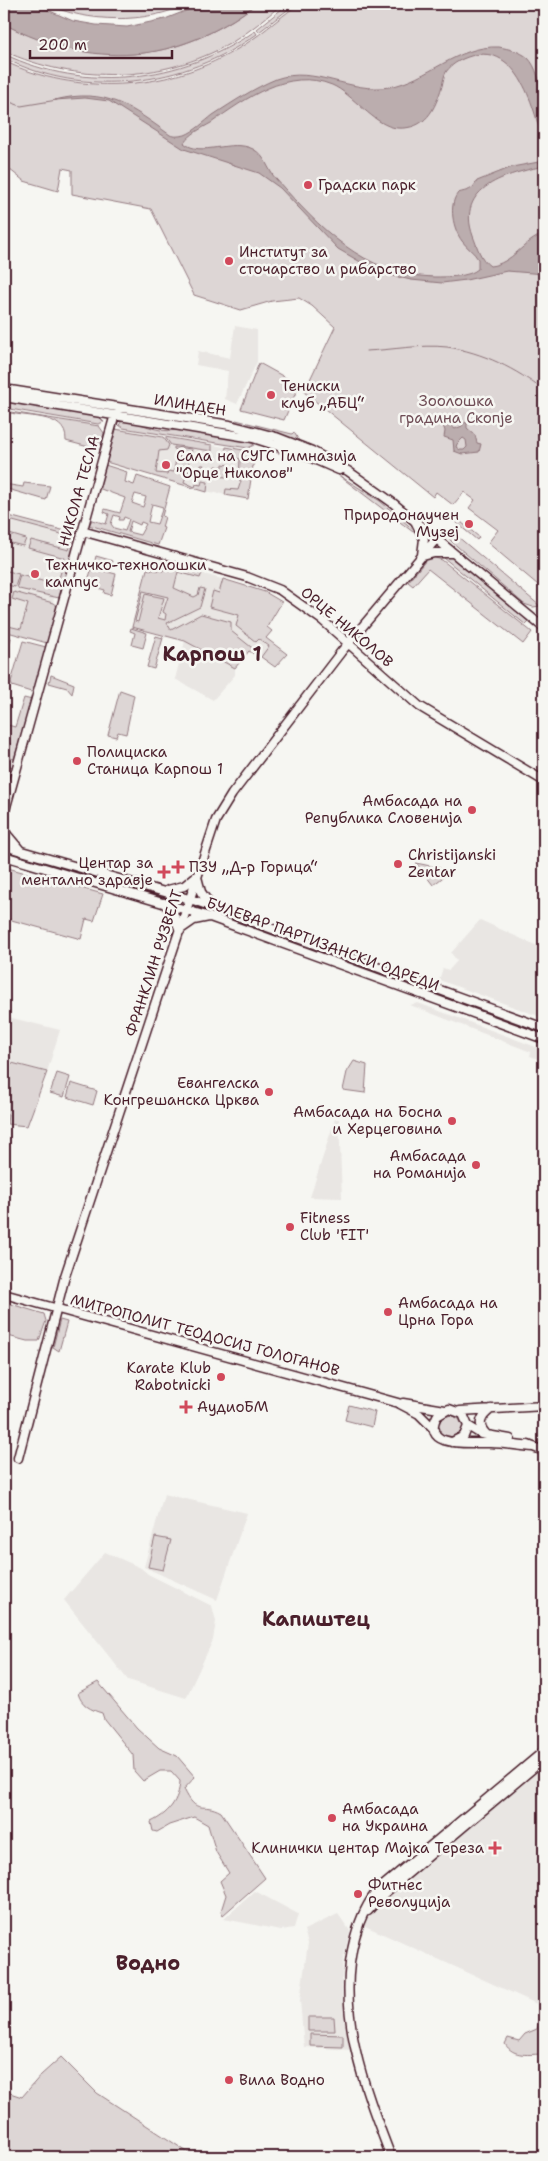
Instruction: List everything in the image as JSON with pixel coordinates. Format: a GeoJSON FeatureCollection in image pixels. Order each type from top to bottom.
{"type":"FeatureCollection","features":[{"type":"Feature","properties":{"kind":"street","name":"ИЛИНДЕН"},"geometry":{"type":"LineString","coordinates":[[4,389],[259,440],[300,453],[361,480],[413,518],[544,628]]}},
{"type":"Feature","properties":{"kind":"street","name":"ИЛИНДЕН"},"geometry":{"type":"LineString","coordinates":[[4,397],[116,411]]}},
{"type":"Feature","properties":{"kind":"street","name":"НИКОЛА ТЕСЛА"},"geometry":{"type":"LineString","coordinates":[[4,814],[116,411]]}},
{"type":"Feature","properties":{"kind":"street"},"geometry":{"type":"LineString","coordinates":[[413,518],[424,539],[421,557],[434,553],[454,553]]}},
{"type":"Feature","properties":{"kind":"street","name":"ОРЦЕ НИКОЛОВ"},"geometry":{"type":"LineString","coordinates":[[82,532],[247,577],[280,590],[315,615],[418,706],[544,780]]}},
{"type":"Feature","properties":{"kind":"street","name":"ФРАНКЛИН РУЗВЕЛТ"},"geometry":{"type":"LineString","coordinates":[[18,1458],[68,1268],[180,931],[208,840],[223,808],[348,644],[437,538]]}},
{"type":"Feature","properties":{"kind":"street"},"geometry":{"type":"LineString","coordinates":[[4,831],[21,851]]}},
{"type":"Feature","properties":{"kind":"street","name":"БУЛЕВАР ПАРТИЗАНСКИ ОДРЕДИ"},"geometry":{"type":"LineString","coordinates":[[4,846],[212,906],[544,1028]]}},
{"type":"Feature","properties":{"kind":"street","name":"БУЛЕВАР ПАРТИЗАНСКИ ОДРЕДИ"},"geometry":{"type":"LineString","coordinates":[[4,856],[162,901],[210,917],[544,1039]]}},
{"type":"Feature","properties":{"kind":"street"},"geometry":{"type":"LineString","coordinates":[[165,891],[184,886],[197,876],[201,892],[212,906]]}},
{"type":"Feature","properties":{"kind":"street"},"geometry":{"type":"LineString","coordinates":[[162,901],[174,915],[180,931],[194,920],[210,917]]}},
{"type":"Feature","properties":{"kind":"street","name":"МИТРОПОЛИТ ТЕОДОСИЈ ГОЛОГАНОВ"},"geometry":{"type":"LineString","coordinates":[[4,1294],[398,1403],[445,1410]]}},
{"type":"Feature","properties":{"kind":"street","name":"МИТРОПОЛИТ ТЕОДОСИЈ ГОЛОГАНОВ"},"geometry":{"type":"LineString","coordinates":[[398,1403],[419,1414],[435,1430]]}},
{"type":"Feature","properties":{"kind":"street"},"geometry":{"type":"LineString","coordinates":[[533,1447],[493,1443],[452,1442],[441,1439],[435,1430],[435,1420],[445,1410],[454,1409],[460,1411],[544,1406]]}},
{"type":"Feature","properties":{"kind":"street"},"geometry":{"type":"LineString","coordinates":[[452,1442],[464,1436],[468,1426],[477,1416],[491,1409]]}},
{"type":"Feature","properties":{"kind":"street"},"geometry":{"type":"LineString","coordinates":[[488,1436],[482,1430],[480,1422],[482,1416],[491,1409]]}},
{"type":"Feature","properties":{"kind":"street"},"geometry":{"type":"LineString","coordinates":[[460,1411],[466,1417],[468,1426],[476,1432],[488,1436],[515,1440],[544,1451]]}},
{"type":"Feature","properties":{"kind":"street"},"geometry":{"type":"LineString","coordinates":[[391,2157],[370,2100],[349,2018],[348,1989],[351,1953],[368,1902],[378,1890],[544,1751]]}},
{"type":"Feature","properties":{"kind":"street"},"geometry":{"type":"LineString","coordinates":[[362,1918],[380,1897],[544,1759]]}},
{"type":"Feature","properties":{"kind":"shaded area"},"geometry":{"type":"Polygon","coordinates":[[[4,4],[34,4],[73,21],[127,27],[165,19],[203,4],[256,4],[226,24],[195,39],[164,49],[133,54],[101,54],[69,49],[37,39],[4,24],[4,4]]]}},
{"type":"Feature","properties":{"kind":"shaded area"},"geometry":{"type":"Polygon","coordinates":[[[499,47],[522,54],[534,66],[541,88],[544,148],[531,102],[524,86],[515,72],[504,61],[491,55],[471,56],[452,66],[445,73],[432,110],[422,122],[415,126],[397,128],[388,126],[372,116],[340,89],[316,80],[299,80],[268,88],[238,104],[189,137],[184,143],[199,149],[244,146],[253,149],[261,155],[273,175],[309,215],[345,246],[364,258],[386,268],[409,274],[434,277],[464,275],[478,269],[478,259],[462,241],[454,224],[452,210],[458,193],[467,191],[477,181],[512,167],[544,161],[544,166],[515,173],[488,185],[478,194],[471,205],[469,219],[479,252],[490,266],[505,261],[530,241],[544,234],[544,274],[507,271],[442,283],[411,280],[389,275],[364,264],[338,249],[280,188],[259,173],[184,149],[109,101],[85,98],[55,100],[89,96],[104,98],[130,108],[170,135],[179,136],[192,131],[236,100],[276,79],[305,75],[361,87],[389,87],[417,78],[470,51],[499,47]]]}},
{"type":"Feature","properties":{"kind":"shaded area"},"geometry":{"type":"Polygon","coordinates":[[[235,326],[257,330],[257,362],[237,404],[225,399],[228,371],[196,365],[198,351],[230,358],[235,326]]]}},
{"type":"Feature","properties":{"kind":"shaded area"},"geometry":{"type":"Polygon","coordinates":[[[440,417],[455,429],[462,426],[463,422],[467,423],[467,428],[475,435],[477,443],[481,444],[479,452],[462,454],[454,451],[453,440],[444,437],[445,431],[440,417]],[[463,438],[456,447],[464,450],[467,447],[466,440],[463,438]]]}},
{"type":"Feature","properties":{"kind":"shaded area"},"geometry":{"type":"Polygon","coordinates":[[[115,429],[255,452],[248,499],[200,490],[106,462],[115,429]]]}},
{"type":"Feature","properties":{"kind":"shaded area","name":"Техничко-технолошки кампус"},"geometry":{"type":"Polygon","coordinates":[[[4,515],[77,534],[60,596],[54,598],[53,603],[57,605],[47,643],[4,631],[4,515]]]}},
{"type":"Feature","properties":{"kind":"shaded area"},"geometry":{"type":"Polygon","coordinates":[[[150,559],[247,586],[282,602],[259,639],[269,647],[261,657],[249,651],[235,668],[235,675],[213,700],[175,679],[185,641],[132,627],[150,559]]]}},
{"type":"Feature","properties":{"kind":"shaded area"},"geometry":{"type":"Polygon","coordinates":[[[480,920],[544,949],[542,969],[544,970],[544,1018],[439,980],[443,968],[449,970],[457,961],[451,953],[480,920]]]}},
{"type":"Feature","properties":{"kind":"shaded area"},"geometry":{"type":"Polygon","coordinates":[[[418,1003],[544,1050],[544,1061],[530,1056],[531,1052],[410,1005],[418,1003]]]}},
{"type":"Feature","properties":{"kind":"shaded area"},"geometry":{"type":"Polygon","coordinates":[[[4,1016],[60,1030],[47,1072],[4,1061],[4,1016]]]}},
{"type":"Feature","properties":{"kind":"shaded area"},"geometry":{"type":"Polygon","coordinates":[[[335,1119],[339,1119],[342,1198],[310,1197],[335,1119]]]}},
{"type":"Feature","properties":{"kind":"shaded area"},"geometry":{"type":"Polygon","coordinates":[[[164,1494],[247,1513],[217,1600],[144,1567],[164,1494]]]}},
{"type":"Feature","properties":{"kind":"shaded area"},"geometry":{"type":"Polygon","coordinates":[[[105,1552],[141,1568],[148,1574],[212,1606],[216,1621],[213,1640],[186,1698],[128,1680],[64,1600],[105,1552]]]}},
{"type":"Feature","properties":{"kind":"shaded area","name":"Клинички центар Мајка Тереза"},"geometry":{"type":"Polygon","coordinates":[[[544,1765],[544,2005],[537,2004],[363,1925],[377,1907],[544,1765]]]}},
{"type":"Feature","properties":{"kind":"shaded area"},"geometry":{"type":"Polygon","coordinates":[[[255,1891],[298,1914],[294,1928],[281,1930],[224,1919],[255,1891]]]}},
{"type":"Feature","properties":{"kind":"shaded area"},"geometry":{"type":"Polygon","coordinates":[[[338,1914],[350,1931],[343,1960],[342,1980],[345,2024],[351,2050],[304,2047],[300,2000],[308,1943],[304,1930],[338,1914]]]}},
{"type":"Feature","properties":{"kind":"green space"},"geometry":{"type":"Polygon","coordinates":[[[45,4],[121,6],[188,4],[171,11],[153,15],[116,19],[80,15],[45,4]]]}},
{"type":"Feature","properties":{"kind":"green space"},"geometry":{"type":"Polygon","coordinates":[[[256,4],[282,4],[231,43],[204,56],[176,66],[147,72],[89,74],[32,62],[4,51],[4,24],[37,38],[70,48],[102,53],[133,54],[164,49],[195,39],[226,24],[256,4]]]}},
{"type":"Feature","properties":{"kind":"green space"},"geometry":{"type":"Polygon","coordinates":[[[288,4],[295,4],[259,32],[257,29],[288,4]]]}},
{"type":"Feature","properties":{"kind":"green space","name":"Градски парк"},"geometry":{"type":"Polygon","coordinates":[[[299,4],[544,4],[544,590],[488,543],[498,530],[469,508],[475,500],[464,492],[453,505],[436,492],[433,497],[304,392],[335,327],[312,306],[299,298],[272,301],[241,310],[194,295],[151,209],[72,194],[72,170],[62,168],[58,191],[24,181],[4,165],[4,61],[32,72],[61,80],[90,84],[150,81],[180,74],[208,64],[234,51],[299,4]]]}},
{"type":"Feature","properties":{"kind":"green space"},"geometry":{"type":"Polygon","coordinates":[[[255,31],[257,34],[229,52],[198,65],[166,75],[134,81],[100,82],[67,79],[35,71],[4,58],[4,54],[35,66],[67,74],[100,77],[132,76],[165,71],[196,62],[226,48],[255,31]]]}},
{"type":"Feature","properties":{"kind":"green space","name":"Тениски клуб „АБЦ“"},"geometry":{"type":"Polygon","coordinates":[[[259,363],[299,385],[284,420],[241,409],[259,363]]]}},
{"type":"Feature","properties":{"kind":"green space"},"geometry":{"type":"Polygon","coordinates":[[[4,402],[99,417],[104,422],[98,424],[4,408],[4,402]]]}},
{"type":"Feature","properties":{"kind":"green space"},"geometry":{"type":"Polygon","coordinates":[[[4,411],[99,426],[104,433],[100,450],[66,441],[64,431],[52,420],[4,411]]]}},
{"type":"Feature","properties":{"kind":"green space"},"geometry":{"type":"Polygon","coordinates":[[[130,414],[219,426],[266,437],[130,414]]]}},
{"type":"Feature","properties":{"kind":"green space"},"geometry":{"type":"Polygon","coordinates":[[[236,420],[292,434],[294,432],[299,441],[234,422],[236,420]]]}},
{"type":"Feature","properties":{"kind":"green space"},"geometry":{"type":"Polygon","coordinates":[[[122,421],[137,423],[155,429],[206,433],[241,439],[254,445],[248,448],[123,428],[119,425],[122,421]]]}},
{"type":"Feature","properties":{"kind":"green space"},"geometry":{"type":"Polygon","coordinates":[[[115,429],[163,437],[169,445],[167,450],[159,451],[156,473],[167,474],[168,471],[174,472],[176,458],[179,459],[181,451],[174,449],[174,447],[192,449],[191,454],[188,454],[189,466],[201,468],[201,465],[204,465],[203,473],[188,471],[184,482],[195,487],[196,484],[201,485],[202,481],[208,482],[207,492],[106,462],[115,429]]]}},
{"type":"Feature","properties":{"kind":"green space"},"geometry":{"type":"Polygon","coordinates":[[[165,437],[212,445],[212,451],[171,445],[165,437]]]}},
{"type":"Feature","properties":{"kind":"green space"},"geometry":{"type":"Polygon","coordinates":[[[264,445],[300,457],[263,450],[264,445]]]}},
{"type":"Feature","properties":{"kind":"green space"},"geometry":{"type":"Polygon","coordinates":[[[226,447],[255,452],[248,499],[225,495],[226,489],[238,490],[241,481],[239,480],[240,459],[225,456],[226,447]]]}},
{"type":"Feature","properties":{"kind":"green space"},"geometry":{"type":"Polygon","coordinates":[[[223,464],[229,465],[226,477],[215,476],[216,466],[223,467],[223,464]]]}},
{"type":"Feature","properties":{"kind":"green space"},"geometry":{"type":"Polygon","coordinates":[[[105,465],[127,472],[125,482],[134,485],[137,476],[170,487],[162,516],[165,517],[162,527],[164,528],[158,545],[89,525],[92,520],[106,524],[109,514],[104,512],[105,509],[120,513],[125,498],[98,488],[105,465]],[[135,494],[132,503],[143,507],[146,497],[135,494]],[[152,504],[148,522],[157,524],[163,507],[152,504]],[[114,515],[111,524],[114,528],[125,531],[129,519],[124,517],[123,520],[119,520],[120,517],[114,515]],[[131,521],[128,532],[140,535],[146,524],[141,522],[140,525],[131,521]]]}},
{"type":"Feature","properties":{"kind":"green space"},"geometry":{"type":"Polygon","coordinates":[[[337,474],[380,501],[415,531],[413,532],[337,474]]]}},
{"type":"Feature","properties":{"kind":"green space"},"geometry":{"type":"Polygon","coordinates":[[[24,483],[50,486],[46,500],[4,488],[4,484],[23,487],[24,483]]]}},
{"type":"Feature","properties":{"kind":"green space"},"geometry":{"type":"Polygon","coordinates":[[[5,515],[77,534],[59,598],[19,589],[17,586],[20,575],[57,585],[65,558],[28,548],[31,540],[69,550],[73,537],[9,520],[7,525],[4,524],[5,515]]]}},
{"type":"Feature","properties":{"kind":"green space"},"geometry":{"type":"Polygon","coordinates":[[[455,517],[479,537],[477,540],[453,520],[455,517]]]}},
{"type":"Feature","properties":{"kind":"green space"},"geometry":{"type":"Polygon","coordinates":[[[6,533],[26,539],[23,546],[7,542],[4,552],[6,533]]]}},
{"type":"Feature","properties":{"kind":"green space"},"geometry":{"type":"Polygon","coordinates":[[[451,535],[457,536],[540,606],[533,607],[524,604],[451,541],[449,538],[451,535]]]}},
{"type":"Feature","properties":{"kind":"green space"},"geometry":{"type":"Polygon","coordinates":[[[446,554],[529,622],[526,625],[444,558],[443,556],[446,554]]]}},
{"type":"Feature","properties":{"kind":"green space"},"geometry":{"type":"Polygon","coordinates":[[[96,556],[113,561],[111,568],[94,564],[96,556]]]}},
{"type":"Feature","properties":{"kind":"green space"},"geometry":{"type":"Polygon","coordinates":[[[432,557],[442,560],[532,632],[523,644],[428,569],[413,586],[408,582],[427,559],[432,557]]]}},
{"type":"Feature","properties":{"kind":"green space"},"geometry":{"type":"Polygon","coordinates":[[[165,563],[202,573],[200,578],[178,572],[174,588],[194,597],[198,595],[200,588],[205,589],[200,607],[167,623],[171,630],[201,614],[231,622],[231,631],[256,651],[254,654],[249,651],[235,668],[185,641],[132,627],[147,569],[163,571],[165,563]],[[143,591],[135,621],[138,622],[145,594],[164,598],[158,618],[165,620],[166,614],[163,612],[168,597],[143,591]]]}},
{"type":"Feature","properties":{"kind":"green space"},"geometry":{"type":"Polygon","coordinates":[[[92,568],[116,574],[111,595],[104,593],[105,590],[83,584],[85,579],[88,580],[92,568]]]}},
{"type":"Feature","properties":{"kind":"green space"},"geometry":{"type":"Polygon","coordinates":[[[4,570],[19,574],[15,587],[4,584],[4,570]]]}},
{"type":"Feature","properties":{"kind":"green space"},"geometry":{"type":"Polygon","coordinates":[[[223,579],[265,592],[282,602],[267,627],[272,631],[266,638],[287,654],[275,667],[261,657],[269,646],[259,639],[256,642],[236,626],[239,615],[209,607],[213,591],[219,593],[223,579]]]}},
{"type":"Feature","properties":{"kind":"green space"},"geometry":{"type":"Polygon","coordinates":[[[14,592],[53,603],[57,606],[47,643],[4,631],[4,625],[21,629],[28,604],[12,599],[14,592]]]}},
{"type":"Feature","properties":{"kind":"green space"},"geometry":{"type":"Polygon","coordinates":[[[131,628],[147,633],[143,648],[132,645],[135,633],[130,631],[131,628]]]}},
{"type":"Feature","properties":{"kind":"green space"},"geometry":{"type":"Polygon","coordinates":[[[4,635],[11,638],[4,664],[4,635]]]}},
{"type":"Feature","properties":{"kind":"green space"},"geometry":{"type":"Polygon","coordinates":[[[156,636],[163,638],[154,669],[147,667],[156,636]]]}},
{"type":"Feature","properties":{"kind":"green space"},"geometry":{"type":"Polygon","coordinates":[[[23,641],[46,647],[35,690],[31,692],[12,686],[11,682],[23,641]]]}},
{"type":"Feature","properties":{"kind":"green space"},"geometry":{"type":"Polygon","coordinates":[[[51,675],[74,684],[72,694],[67,688],[49,683],[51,675]]]}},
{"type":"Feature","properties":{"kind":"green space"},"geometry":{"type":"Polygon","coordinates":[[[120,690],[134,695],[126,734],[118,732],[116,737],[108,735],[120,690]]]}},
{"type":"Feature","properties":{"kind":"green space"},"geometry":{"type":"Polygon","coordinates":[[[24,698],[32,700],[14,759],[4,757],[4,752],[8,753],[10,743],[4,741],[4,724],[15,727],[24,698]]]}},
{"type":"Feature","properties":{"kind":"green space"},"geometry":{"type":"Polygon","coordinates":[[[4,764],[13,767],[4,801],[4,764]]]}},
{"type":"Feature","properties":{"kind":"green space"},"geometry":{"type":"Polygon","coordinates":[[[4,849],[175,898],[175,901],[4,852],[4,849]]]}},
{"type":"Feature","properties":{"kind":"green space"},"geometry":{"type":"Polygon","coordinates":[[[416,863],[440,868],[446,875],[433,885],[416,863]]]}},
{"type":"Feature","properties":{"kind":"green space"},"geometry":{"type":"Polygon","coordinates":[[[4,867],[103,894],[94,921],[86,919],[81,939],[4,918],[4,867]]]}},
{"type":"Feature","properties":{"kind":"green space"},"geometry":{"type":"Polygon","coordinates":[[[4,1061],[47,1072],[27,1126],[7,1124],[8,1114],[4,1114],[4,1061]]]}},
{"type":"Feature","properties":{"kind":"green space"},"geometry":{"type":"Polygon","coordinates":[[[354,1061],[367,1065],[365,1093],[343,1090],[347,1072],[354,1061]]]}},
{"type":"Feature","properties":{"kind":"green space"},"geometry":{"type":"Polygon","coordinates":[[[57,1073],[70,1077],[64,1097],[50,1093],[57,1073]]]}},
{"type":"Feature","properties":{"kind":"green space"},"geometry":{"type":"Polygon","coordinates":[[[71,1083],[97,1091],[93,1105],[67,1097],[71,1083]]]}},
{"type":"Feature","properties":{"kind":"green space"},"geometry":{"type":"Polygon","coordinates":[[[4,1302],[44,1314],[46,1321],[39,1341],[27,1341],[4,1335],[4,1302]]]}},
{"type":"Feature","properties":{"kind":"green space"},"geometry":{"type":"Polygon","coordinates":[[[60,1320],[67,1322],[59,1351],[53,1347],[60,1320]]]}},
{"type":"Feature","properties":{"kind":"green space"},"geometry":{"type":"Polygon","coordinates":[[[349,1405],[375,1412],[372,1427],[345,1420],[349,1405]]]}},
{"type":"Feature","properties":{"kind":"green space"},"geometry":{"type":"Polygon","coordinates":[[[451,1415],[459,1419],[464,1429],[459,1435],[452,1438],[442,1435],[437,1425],[442,1418],[451,1415]]]}},
{"type":"Feature","properties":{"kind":"green space"},"geometry":{"type":"Polygon","coordinates":[[[155,1537],[171,1540],[163,1570],[148,1567],[155,1537]]]}},
{"type":"Feature","properties":{"kind":"green space"},"geometry":{"type":"Polygon","coordinates":[[[98,1682],[137,1728],[159,1748],[177,1756],[195,1777],[184,1789],[189,1798],[196,1806],[221,1812],[265,1878],[223,1915],[221,1911],[226,1895],[220,1881],[229,1873],[216,1852],[208,1825],[194,1817],[169,1825],[157,1832],[153,1831],[151,1822],[163,1815],[172,1806],[180,1781],[171,1771],[160,1771],[143,1781],[134,1771],[133,1755],[104,1719],[102,1713],[87,1706],[79,1697],[78,1693],[98,1682]]]}},
{"type":"Feature","properties":{"kind":"green space"},"geometry":{"type":"Polygon","coordinates":[[[308,2017],[334,2017],[335,2031],[308,2031],[308,2017]]]}},
{"type":"Feature","properties":{"kind":"green space"},"geometry":{"type":"Polygon","coordinates":[[[544,2018],[544,2054],[527,2055],[517,2053],[505,2044],[508,2038],[519,2041],[525,2034],[537,2029],[540,2019],[544,2018]]]}},
{"type":"Feature","properties":{"kind":"green space"},"geometry":{"type":"Polygon","coordinates":[[[310,2034],[343,2035],[343,2047],[310,2046],[310,2034]]]}},
{"type":"Feature","properties":{"kind":"green space"},"geometry":{"type":"Polygon","coordinates":[[[61,2057],[97,2093],[195,2157],[4,2157],[4,2091],[22,2097],[41,2075],[61,2057]]]}},
{"type":"Feature","properties":{"kind":"waterway"},"geometry":{"type":"LineString","coordinates":[[4,100],[21,106],[57,100]]}},
{"type":"Feature","properties":{"kind":"waterway"},"geometry":{"type":"LineString","coordinates":[[366,351],[427,346],[460,349],[486,357],[511,369],[544,391]]}},
{"type":"Feature","properties":{"kind":"place","name":"Градски парк"},"geometry":{"type":"Point","coordinates":[308,185]}},
{"type":"Feature","properties":{"kind":"place","name":"Институт за сточарство и рибарство"},"geometry":{"type":"Point","coordinates":[229,261]}},
{"type":"Feature","properties":{"kind":"place","name":"Тениски клуб „АБЦ“"},"geometry":{"type":"Point","coordinates":[271,395]}},
{"type":"Feature","properties":{"kind":"place","name":"Сала на СУГС Гимназија \"Орце Николов\""},"geometry":{"type":"Point","coordinates":[166,465]}},
{"type":"Feature","properties":{"kind":"place","name":"Природонаучен Музеј"},"geometry":{"type":"Point","coordinates":[469,524]}},
{"type":"Feature","properties":{"kind":"place","name":"Техничко-технолошки кампус"},"geometry":{"type":"Point","coordinates":[35,574]}},
{"type":"Feature","properties":{"kind":"place","name":"Полициска Станица Карпош 1"},"geometry":{"type":"Point","coordinates":[77,761]}},
{"type":"Feature","properties":{"kind":"place","name":"Амбасада на Република Словенија"},"geometry":{"type":"Point","coordinates":[472,810]}},
{"type":"Feature","properties":{"kind":"place","name":"Christijanski Zentar"},"geometry":{"type":"Point","coordinates":[398,864]}},
{"type":"Feature","properties":{"kind":"place","name":"ПЗУ „Д-р Горица“"},"geometry":{"type":"Point","coordinates":[178,867]}},
{"type":"Feature","properties":{"kind":"place","name":"Центар за ментално здравје"},"geometry":{"type":"Point","coordinates":[164,872]}},
{"type":"Feature","properties":{"kind":"place","name":"Евангелска Конгрешанска Црква"},"geometry":{"type":"Point","coordinates":[269,1092]}},
{"type":"Feature","properties":{"kind":"place","name":"Амбасада на Босна и Херцеговина"},"geometry":{"type":"Point","coordinates":[452,1121]}},
{"type":"Feature","properties":{"kind":"place","name":"Амбасада на Романија"},"geometry":{"type":"Point","coordinates":[476,1165]}},
{"type":"Feature","properties":{"kind":"place","name":"Fitness Club 'FIT'"},"geometry":{"type":"Point","coordinates":[290,1227]}},
{"type":"Feature","properties":{"kind":"place","name":"Амбасада на Црна Гора"},"geometry":{"type":"Point","coordinates":[388,1312]}},
{"type":"Feature","properties":{"kind":"place","name":"Karate Klub Rabotnicki"},"geometry":{"type":"Point","coordinates":[221,1377]}},
{"type":"Feature","properties":{"kind":"place","name":"АудиоБМ"},"geometry":{"type":"Point","coordinates":[186,1407]}},
{"type":"Feature","properties":{"kind":"place","name":"Амбасада на Украина"},"geometry":{"type":"Point","coordinates":[332,1818]}},
{"type":"Feature","properties":{"kind":"place","name":"Клинички центар Мајка Тереза"},"geometry":{"type":"Point","coordinates":[495,1848]}},
{"type":"Feature","properties":{"kind":"place","name":"Фитнес Револуција"},"geometry":{"type":"Point","coordinates":[358,1894]}},
{"type":"Feature","properties":{"kind":"place","name":"Вила Водно"},"geometry":{"type":"Point","coordinates":[229,2080]}},
{"type":"Feature","properties":{"kind":"district","name":"Карпош 1"},"geometry":{"type":"Point","coordinates":[212,654]}},
{"type":"Feature","properties":{"kind":"district","name":"Капиштец"},"geometry":{"type":"Point","coordinates":[316,1619]}},
{"type":"Feature","properties":{"kind":"district","name":"Водно"},"geometry":{"type":"Point","coordinates":[148,1963]}},
{"type":"Feature","properties":{"kind":"park label","name":"Зоолошка градина Скопје"},"geometry":{"type":"Point","coordinates":[456,410]}}]}
